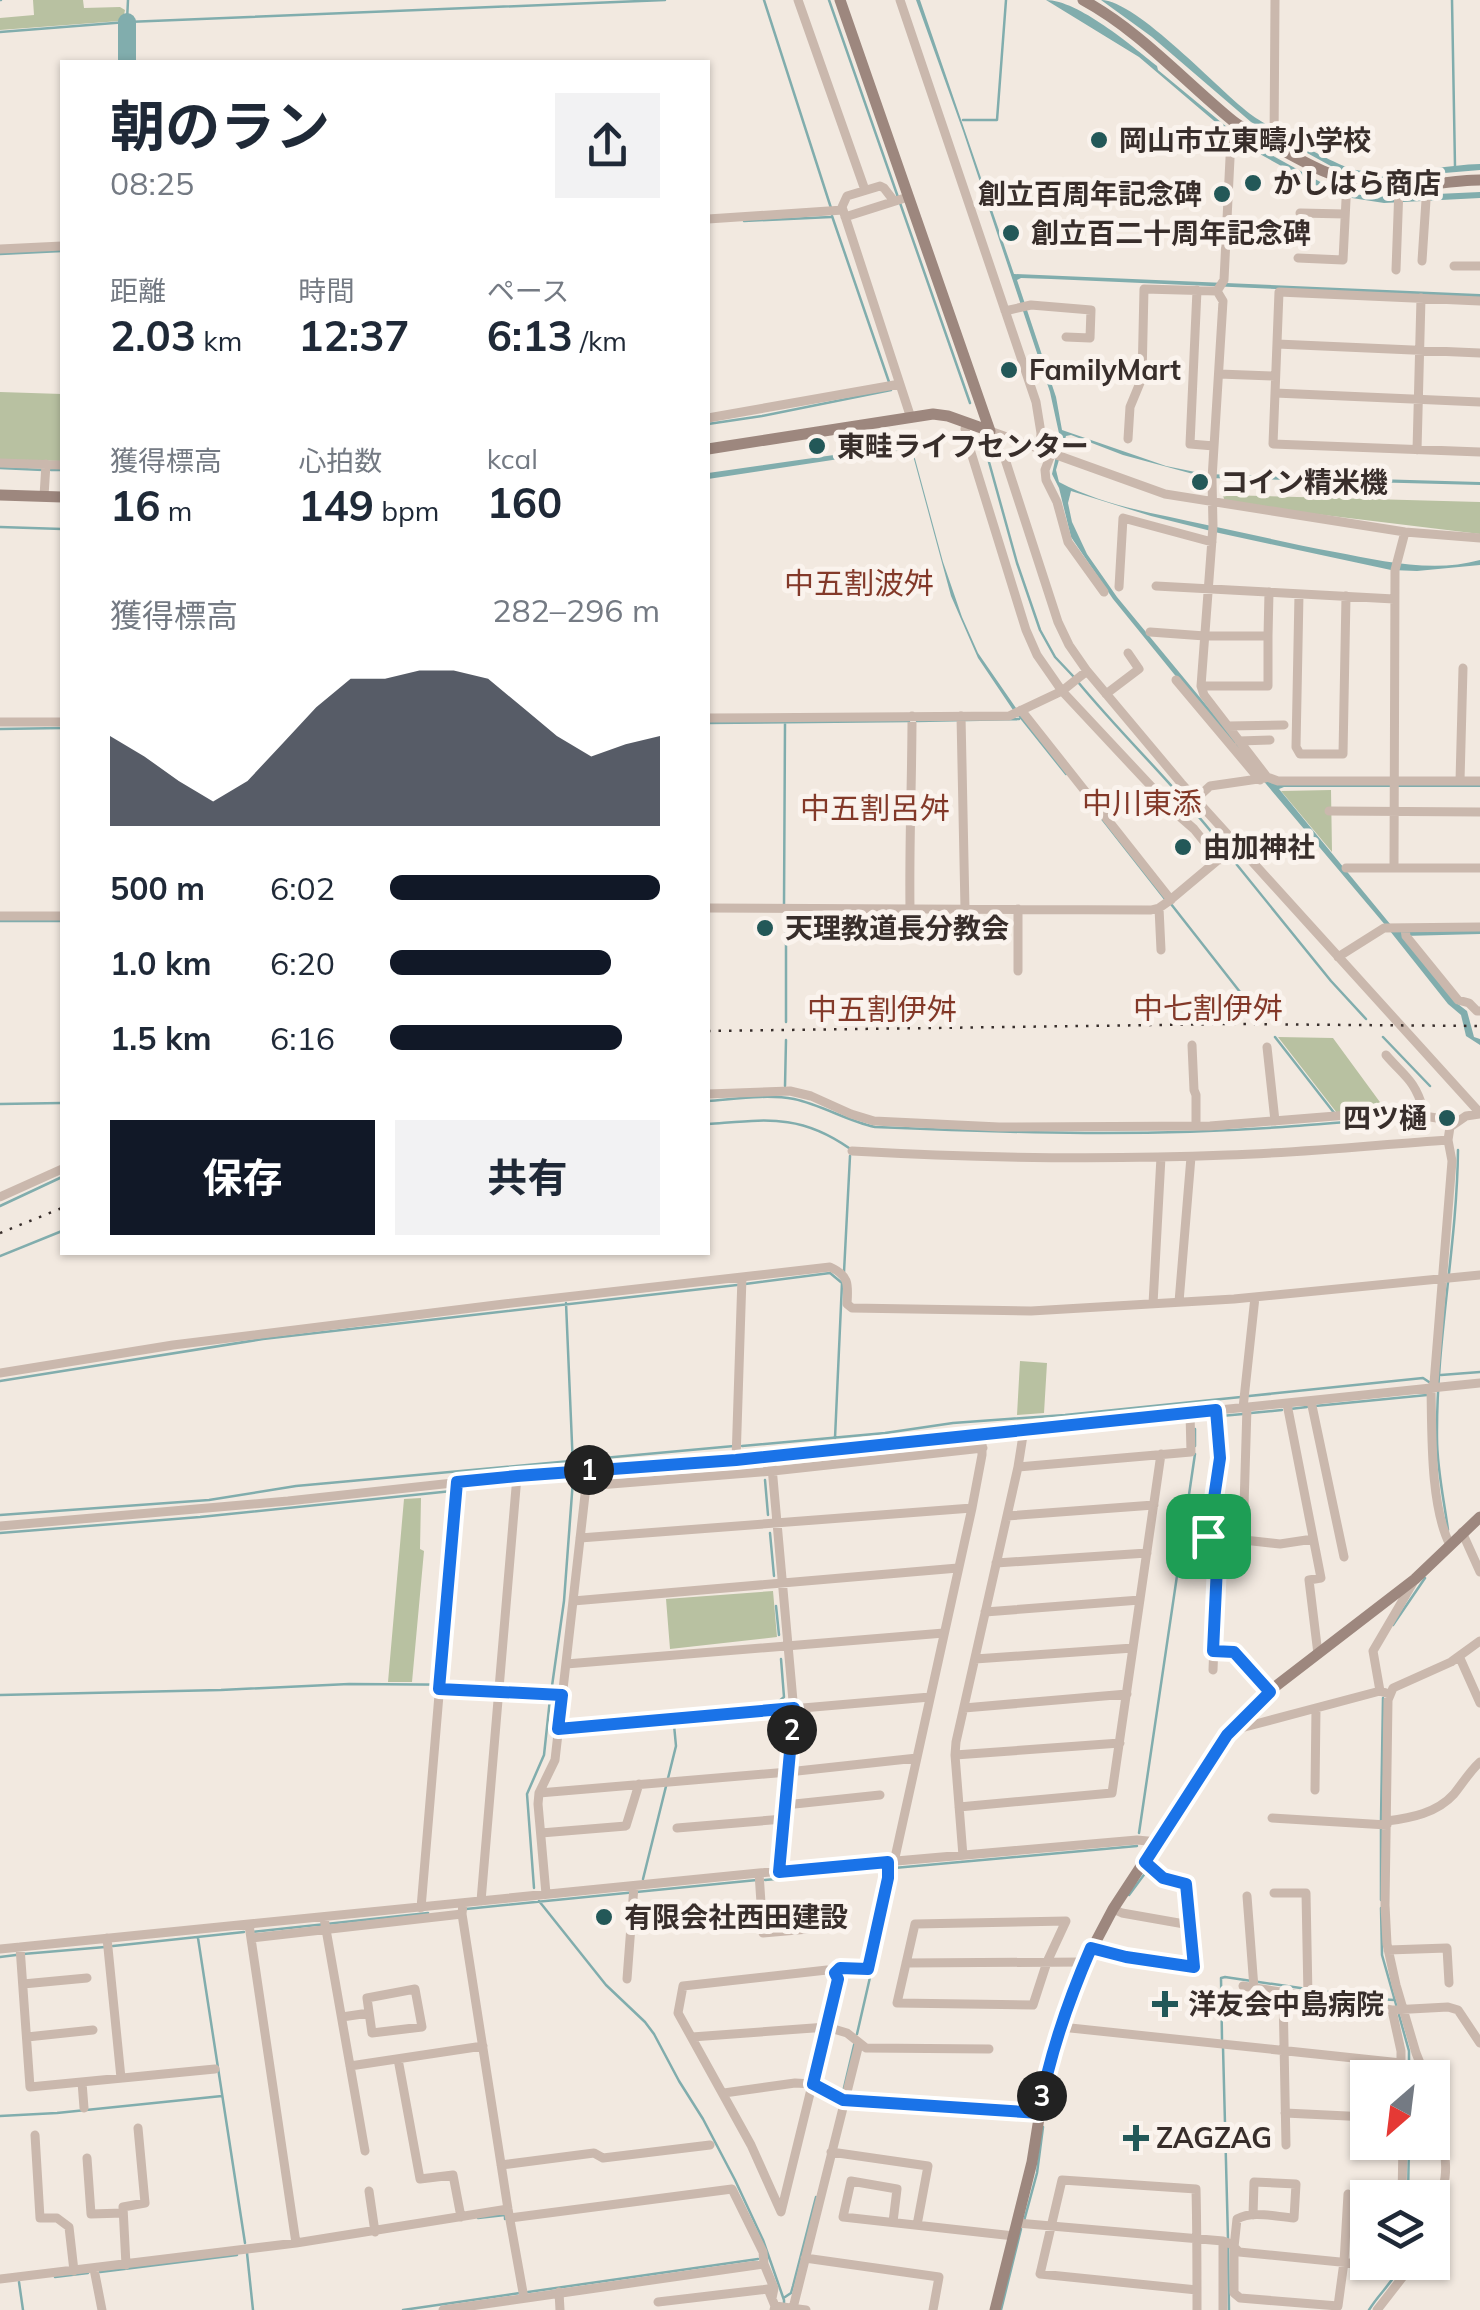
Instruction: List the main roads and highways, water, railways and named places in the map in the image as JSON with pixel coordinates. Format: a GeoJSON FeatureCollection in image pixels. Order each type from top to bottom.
{"type":"FeatureCollection","features":[{"type":"Feature","properties":{"kind":"water"},"geometry":{"type":"Polygon","coordinates":[[[916,0],[920,0],[1014,274],[1480,294],[1480,298],[1017,280],[1056,397],[1062,430],[1166,466],[1205,474],[1480,482],[1208,478],[1123,455],[1071,435],[1066,436],[1056,470],[1059,482],[1113,503],[1287,542],[1408,564],[1444,566],[1480,560],[1480,565],[1391,570],[1219,533],[1151,516],[1071,491],[1068,503],[1087,554],[1117,597],[1269,781],[1480,784],[1279,789],[1395,930],[1480,930],[1480,934],[1404,936],[1454,1001],[1467,1011],[1480,1045],[1466,1036],[1461,1015],[1113,599],[1071,537],[1052,474],[1060,438],[1050,392],[916,0]]]}},
{"type":"Feature","properties":{"kind":"water"},"geometry":{"type":"Polygon","coordinates":[[[1046,0],[1073,8],[1104,26],[1239,137],[1324,184],[1372,197],[1480,192],[1480,198],[1384,203],[1323,189],[1240,143],[1139,57],[1046,0]]]}},
{"type":"Feature","properties":{"kind":"water"},"geometry":{"type":"Polygon","coordinates":[[[1101,0],[1117,4],[1156,30],[1253,116],[1334,162],[1371,172],[1480,164],[1480,170],[1385,178],[1361,177],[1338,170],[1251,122],[1152,37],[1101,0]]]}},
{"type":"Feature","properties":{"kind":"water"},"geometry":{"type":"Polygon","coordinates":[[[911,444],[962,617],[978,653],[1016,708],[1013,710],[978,658],[951,596],[911,448],[710,479],[710,473],[911,444]]]}},
{"type":"Feature","properties":{"kind":"waterway"},"geometry":{"type":"LineString","coordinates":[[127,21],[128,0]]}},
{"type":"Feature","properties":{"kind":"waterway"},"geometry":{"type":"LineString","coordinates":[[0,32],[127,22],[665,0]]}},
{"type":"Feature","properties":{"kind":"waterway"},"geometry":{"type":"LineString","coordinates":[[764,0],[831,208]]}},
{"type":"Feature","properties":{"kind":"waterway"},"geometry":{"type":"LineString","coordinates":[[829,0],[970,403]]}},
{"type":"Feature","properties":{"kind":"waterway"},"geometry":{"type":"LineString","coordinates":[[963,120],[997,120],[1006,0]]}},
{"type":"Feature","properties":{"kind":"waterway"},"geometry":{"type":"LineString","coordinates":[[1452,0],[1455,166]]}},
{"type":"Feature","properties":{"kind":"waterway"},"geometry":{"type":"LineString","coordinates":[[127,22],[127,60]]}},
{"type":"Feature","properties":{"kind":"waterway"},"geometry":{"type":"LineString","coordinates":[[832,216],[889,382]]}},
{"type":"Feature","properties":{"kind":"waterway"},"geometry":{"type":"LineString","coordinates":[[744,221],[831,217]]}},
{"type":"Feature","properties":{"kind":"waterway"},"geometry":{"type":"LineString","coordinates":[[0,254],[60,251]]}},
{"type":"Feature","properties":{"kind":"waterway"},"geometry":{"type":"LineString","coordinates":[[710,424],[891,390]]}},
{"type":"Feature","properties":{"kind":"waterway"},"geometry":{"type":"LineString","coordinates":[[984,444],[1040,630],[1055,657],[1073,676]]}},
{"type":"Feature","properties":{"kind":"waterway"},"geometry":{"type":"LineString","coordinates":[[0,468],[43,470]]}},
{"type":"Feature","properties":{"kind":"waterway"},"geometry":{"type":"LineString","coordinates":[[51,470],[60,470]]}},
{"type":"Feature","properties":{"kind":"waterway"},"geometry":{"type":"LineString","coordinates":[[0,527],[60,529]]}},
{"type":"Feature","properties":{"kind":"waterway"},"geometry":{"type":"LineString","coordinates":[[1078,682],[1225,849]]}},
{"type":"Feature","properties":{"kind":"waterway"},"geometry":{"type":"LineString","coordinates":[[1018,714],[1066,774]]}},
{"type":"Feature","properties":{"kind":"waterway"},"geometry":{"type":"LineString","coordinates":[[917,721],[1019,719]]}},
{"type":"Feature","properties":{"kind":"waterway"},"geometry":{"type":"LineString","coordinates":[[710,723],[909,721]]}},
{"type":"Feature","properties":{"kind":"waterway"},"geometry":{"type":"LineString","coordinates":[[784,906],[785,724]]}},
{"type":"Feature","properties":{"kind":"waterway"},"geometry":{"type":"LineString","coordinates":[[0,729],[60,728]]}},
{"type":"Feature","properties":{"kind":"waterway"},"geometry":{"type":"LineString","coordinates":[[1099,815],[1165,899]]}},
{"type":"Feature","properties":{"kind":"waterway"},"geometry":{"type":"LineString","coordinates":[[1229,855],[1366,1019]]}},
{"type":"Feature","properties":{"kind":"waterway"},"geometry":{"type":"LineString","coordinates":[[1171,904],[1251,1006],[1274,1018]]}},
{"type":"Feature","properties":{"kind":"waterway"},"geometry":{"type":"LineString","coordinates":[[786,914],[786,1022]]}},
{"type":"Feature","properties":{"kind":"waterway"},"geometry":{"type":"LineString","coordinates":[[0,921],[60,921]]}},
{"type":"Feature","properties":{"kind":"waterway"},"geometry":{"type":"LineString","coordinates":[[1275,1037],[1335,1114]]}},
{"type":"Feature","properties":{"kind":"waterway"},"geometry":{"type":"LineString","coordinates":[[1383,1037],[1430,1086]]}},
{"type":"Feature","properties":{"kind":"waterway"},"geometry":{"type":"LineString","coordinates":[[785,1086],[786,1040]]}},
{"type":"Feature","properties":{"kind":"waterway"},"geometry":{"type":"LineString","coordinates":[[710,1101],[784,1098],[875,1127],[1032,1132],[1242,1129],[1409,1115]]}},
{"type":"Feature","properties":{"kind":"waterway"},"geometry":{"type":"LineString","coordinates":[[0,1104],[60,1103]]}},
{"type":"Feature","properties":{"kind":"waterway"},"geometry":{"type":"LineString","coordinates":[[710,1124],[781,1121],[814,1129],[849,1148]]}},
{"type":"Feature","properties":{"kind":"waterway"},"geometry":{"type":"LineString","coordinates":[[1448,1530],[1437,1438],[1458,1150]]}},
{"type":"Feature","properties":{"kind":"waterway"},"geometry":{"type":"LineString","coordinates":[[844,1272],[850,1156]]}},
{"type":"Feature","properties":{"kind":"waterway"},"geometry":{"type":"LineString","coordinates":[[0,1206],[60,1178]]}},
{"type":"Feature","properties":{"kind":"waterway"},"geometry":{"type":"LineString","coordinates":[[0,1256],[60,1232]]}},
{"type":"Feature","properties":{"kind":"waterway"},"geometry":{"type":"LineString","coordinates":[[745,1284],[830,1273],[842,1283],[835,1438]]}},
{"type":"Feature","properties":{"kind":"waterway"},"geometry":{"type":"LineString","coordinates":[[0,1381],[263,1339],[737,1285]]}},
{"type":"Feature","properties":{"kind":"waterway"},"geometry":{"type":"LineString","coordinates":[[566,1303],[573,1467]]}},
{"type":"Feature","properties":{"kind":"waterway"},"geometry":{"type":"LineString","coordinates":[[1441,1375],[1480,1372]]}},
{"type":"Feature","properties":{"kind":"waterway"},"geometry":{"type":"LineString","coordinates":[[1249,1396],[1423,1378],[1429,1382]]}},
{"type":"Feature","properties":{"kind":"waterway"},"geometry":{"type":"LineString","coordinates":[[1315,1406],[1427,1395]]}},
{"type":"Feature","properties":{"kind":"waterway"},"geometry":{"type":"LineString","coordinates":[[742,1446],[1241,1397]]}},
{"type":"Feature","properties":{"kind":"waterway"},"geometry":{"type":"LineString","coordinates":[[1290,1409],[1307,1407]]}},
{"type":"Feature","properties":{"kind":"waterway"},"geometry":{"type":"LineString","coordinates":[[1251,1413],[1282,1410]]}},
{"type":"Feature","properties":{"kind":"waterway"},"geometry":{"type":"LineString","coordinates":[[1221,1416],[1243,1414]]}},
{"type":"Feature","properties":{"kind":"waterway"},"geometry":{"type":"LineString","coordinates":[[1196,1419],[1213,1417]]}},
{"type":"Feature","properties":{"kind":"waterway"},"geometry":{"type":"LineString","coordinates":[[1027,1436],[1188,1421]]}},
{"type":"Feature","properties":{"kind":"waterway"},"geometry":{"type":"LineString","coordinates":[[1195,1429],[1195,1446]]}},
{"type":"Feature","properties":{"kind":"waterway"},"geometry":{"type":"LineString","coordinates":[[987,1440],[1019,1437]]}},
{"type":"Feature","properties":{"kind":"waterway"},"geometry":{"type":"LineString","coordinates":[[589,1477],[759,1465],[979,1441]]}},
{"type":"Feature","properties":{"kind":"waterway"},"geometry":{"type":"LineString","coordinates":[[0,1515],[209,1500],[296,1486],[734,1446]]}},
{"type":"Feature","properties":{"kind":"waterway"},"geometry":{"type":"LineString","coordinates":[[1139,1833],[1195,1454]]}},
{"type":"Feature","properties":{"kind":"waterway"},"geometry":{"type":"LineString","coordinates":[[519,1484],[581,1478]]}},
{"type":"Feature","properties":{"kind":"waterway"},"geometry":{"type":"LineString","coordinates":[[552,1686],[564,1601],[573,1480]]}},
{"type":"Feature","properties":{"kind":"waterway"},"geometry":{"type":"LineString","coordinates":[[765,1480],[768,1515]]}},
{"type":"Feature","properties":{"kind":"waterway"},"geometry":{"type":"LineString","coordinates":[[459,1490],[511,1484]]}},
{"type":"Feature","properties":{"kind":"waterway"},"geometry":{"type":"LineString","coordinates":[[0,1533],[452,1491]]}},
{"type":"Feature","properties":{"kind":"waterway"},"geometry":{"type":"LineString","coordinates":[[770,1533],[774,1576]]}},
{"type":"Feature","properties":{"kind":"waterway"},"geometry":{"type":"LineString","coordinates":[[1393,1625],[1425,1578]]}},
{"type":"Feature","properties":{"kind":"waterway"},"geometry":{"type":"LineString","coordinates":[[776,1606],[779,1635]]}},
{"type":"Feature","properties":{"kind":"waterway"},"geometry":{"type":"LineString","coordinates":[[672,1712],[778,1702],[784,1697],[781,1659]]}},
{"type":"Feature","properties":{"kind":"waterway"},"geometry":{"type":"LineString","coordinates":[[0,1695],[349,1684],[552,1688]]}},
{"type":"Feature","properties":{"kind":"waterway"},"geometry":{"type":"LineString","coordinates":[[1381,1820],[1383,1698]]}},
{"type":"Feature","properties":{"kind":"waterway"},"geometry":{"type":"LineString","coordinates":[[534,1888],[527,1794],[544,1755],[550,1699]]}},
{"type":"Feature","properties":{"kind":"waterway"},"geometry":{"type":"LineString","coordinates":[[643,1879],[676,1746],[674,1725]]}},
{"type":"Feature","properties":{"kind":"waterway"},"geometry":{"type":"LineString","coordinates":[[1381,1828],[1381,1900]]}},
{"type":"Feature","properties":{"kind":"waterway"},"geometry":{"type":"LineString","coordinates":[[894,1868],[1137,1846]]}},
{"type":"Feature","properties":{"kind":"waterway"},"geometry":{"type":"LineString","coordinates":[[765,1880],[886,1869]]}},
{"type":"Feature","properties":{"kind":"waterway"},"geometry":{"type":"LineString","coordinates":[[1129,1895],[1146,1872]]}},
{"type":"Feature","properties":{"kind":"waterway"},"geometry":{"type":"LineString","coordinates":[[466,1909],[757,1880]]}},
{"type":"Feature","properties":{"kind":"waterway"},"geometry":{"type":"LineString","coordinates":[[539,1901],[606,1985],[654,2034],[735,2180],[763,2240],[784,2304]]}},
{"type":"Feature","properties":{"kind":"waterway"},"geometry":{"type":"LineString","coordinates":[[1381,1908],[1382,1955],[1397,2008]]}},
{"type":"Feature","properties":{"kind":"waterway"},"geometry":{"type":"LineString","coordinates":[[252,1932],[428,1913]]}},
{"type":"Feature","properties":{"kind":"waterway"},"geometry":{"type":"LineString","coordinates":[[113,1946],[244,1932]]}},
{"type":"Feature","properties":{"kind":"waterway"},"geometry":{"type":"LineString","coordinates":[[198,1938],[245,2243]]}},
{"type":"Feature","properties":{"kind":"waterway"},"geometry":{"type":"LineString","coordinates":[[23,1954],[105,1947]]}},
{"type":"Feature","properties":{"kind":"waterway"},"geometry":{"type":"LineString","coordinates":[[0,1957],[16,1955]]}},
{"type":"Feature","properties":{"kind":"waterway"},"geometry":{"type":"LineString","coordinates":[[857,2034],[871,1973]]}},
{"type":"Feature","properties":{"kind":"waterway"},"geometry":{"type":"LineString","coordinates":[[1222,2039],[1221,1978],[1225,1977],[1395,2000]]}},
{"type":"Feature","properties":{"kind":"waterway"},"geometry":{"type":"LineString","coordinates":[[1399,2015],[1409,2060]]}},
{"type":"Feature","properties":{"kind":"waterway"},"geometry":{"type":"LineString","coordinates":[[843,2092],[855,2041]]}},
{"type":"Feature","properties":{"kind":"waterway"},"geometry":{"type":"LineString","coordinates":[[1223,2047],[1228,2239]]}},
{"type":"Feature","properties":{"kind":"waterway"},"geometry":{"type":"LineString","coordinates":[[1048,2099],[1050,2085]]}},
{"type":"Feature","properties":{"kind":"waterway"},"geometry":{"type":"LineString","coordinates":[[0,2116],[222,2096]]}},
{"type":"Feature","properties":{"kind":"waterway"},"geometry":{"type":"LineString","coordinates":[[1024,2221],[1037,2173],[1043,2127]]}},
{"type":"Feature","properties":{"kind":"waterway"},"geometry":{"type":"LineString","coordinates":[[1408,2180],[1409,2160]]}},
{"type":"Feature","properties":{"kind":"waterway"},"geometry":{"type":"LineString","coordinates":[[785,2297],[791,2293],[816,2197]]}},
{"type":"Feature","properties":{"kind":"waterway"},"geometry":{"type":"LineString","coordinates":[[478,2218],[505,2215],[505,2219]]}},
{"type":"Feature","properties":{"kind":"waterway"},"geometry":{"type":"LineString","coordinates":[[1001,2310],[1021,2229]]}},
{"type":"Feature","properties":{"kind":"waterway"},"geometry":{"type":"LineString","coordinates":[[1228,2247],[1229,2310]]}},
{"type":"Feature","properties":{"kind":"waterway"},"geometry":{"type":"LineString","coordinates":[[247,2253],[253,2310]]}},
{"type":"Feature","properties":{"kind":"waterway"},"geometry":{"type":"LineString","coordinates":[[100,2272],[237,2255]]}},
{"type":"Feature","properties":{"kind":"waterway"},"geometry":{"type":"LineString","coordinates":[[528,2292],[758,2259]]}},
{"type":"Feature","properties":{"kind":"waterway"},"geometry":{"type":"LineString","coordinates":[[55,2277],[88,2273]]}},
{"type":"Feature","properties":{"kind":"waterway"},"geometry":{"type":"LineString","coordinates":[[1369,2310],[1391,2280]]}},
{"type":"Feature","properties":{"kind":"waterway"},"geometry":{"type":"LineString","coordinates":[[19,2282],[23,2310]]}},
{"type":"Feature","properties":{"kind":"waterway"},"geometry":{"type":"LineString","coordinates":[[403,2310],[520,2293]]}},
{"type":"Feature","properties":{"kind":"railway"},"geometry":{"type":"LineString","coordinates":[[710,1031],[1231,1024],[1480,1026]]}},
{"type":"Feature","properties":{"kind":"railway"},"geometry":{"type":"LineString","coordinates":[[0,1233],[60,1209]]}},
{"type":"Feature","properties":{"kind":"place","name":"岡山市立東疇小学校"},"geometry":{"type":"Point","coordinates":[1099,140]}},
{"type":"Feature","properties":{"kind":"place","name":"かしはら商店"},"geometry":{"type":"Point","coordinates":[1253,183]}},
{"type":"Feature","properties":{"kind":"place","name":"創立百周年記念碑"},"geometry":{"type":"Point","coordinates":[1222,194]}},
{"type":"Feature","properties":{"kind":"place","name":"創立百二十周年記念碑"},"geometry":{"type":"Point","coordinates":[1011,233]}},
{"type":"Feature","properties":{"kind":"place","name":"FamilyMart"},"geometry":{"type":"Point","coordinates":[1009,370]}},
{"type":"Feature","properties":{"kind":"place","name":"東畦ライフセンター"},"geometry":{"type":"Point","coordinates":[817,446]}},
{"type":"Feature","properties":{"kind":"place","name":"コイン精米機"},"geometry":{"type":"Point","coordinates":[1200,482]}},
{"type":"Feature","properties":{"kind":"place","name":"由加神社"},"geometry":{"type":"Point","coordinates":[1183,847]}},
{"type":"Feature","properties":{"kind":"place","name":"天理教道長分教会"},"geometry":{"type":"Point","coordinates":[765,928]}},
{"type":"Feature","properties":{"kind":"place","name":"四ツ樋"},"geometry":{"type":"Point","coordinates":[1447,1118]}},
{"type":"Feature","properties":{"kind":"place","name":"有限会社西田建設"},"geometry":{"type":"Point","coordinates":[604,1917]}},
{"type":"Feature","properties":{"kind":"place","name":"洋友会中島病院"},"geometry":{"type":"Point","coordinates":[1165,2004]}},
{"type":"Feature","properties":{"kind":"place","name":"ZAGZAG"},"geometry":{"type":"Point","coordinates":[1136,2138]}},
{"type":"Feature","properties":{"kind":"district","name":"中五割波舛"},"geometry":{"type":"Point","coordinates":[859,584]}},
{"type":"Feature","properties":{"kind":"district","name":"中川東添"},"geometry":{"type":"Point","coordinates":[1142,804]}},
{"type":"Feature","properties":{"kind":"district","name":"中五割呂舛"},"geometry":{"type":"Point","coordinates":[875,809]}},
{"type":"Feature","properties":{"kind":"district","name":"中七割伊舛"},"geometry":{"type":"Point","coordinates":[1208,1009]}},
{"type":"Feature","properties":{"kind":"district","name":"中五割伊舛"},"geometry":{"type":"Point","coordinates":[882,1010]}}]}
